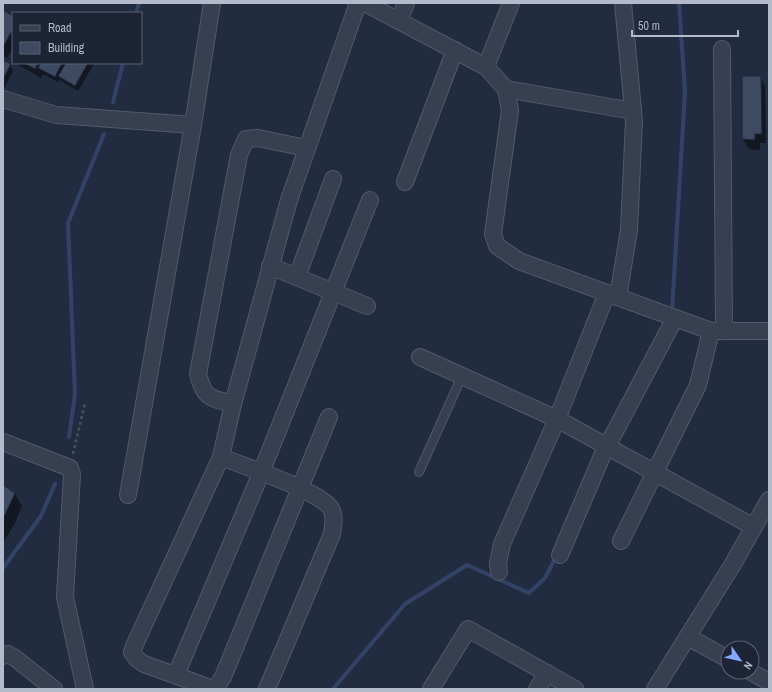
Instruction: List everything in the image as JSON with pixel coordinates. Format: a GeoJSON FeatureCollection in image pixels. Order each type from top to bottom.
{"type":"FeatureCollection","features":[{"type":"Feature","properties":{"kind":"street"},"geometry":{"type":"LineString","coordinates":[[128,494],[193,124],[212,3]]}},
{"type":"Feature","properties":{"kind":"street"},"geometry":{"type":"LineString","coordinates":[[329,417],[218,686],[213,689],[206,688],[176,675],[144,664],[137,659],[132,652],[221,457],[233,404],[289,200],[358,3]]}},
{"type":"Feature","properties":{"kind":"street"},"geometry":{"type":"LineString","coordinates":[[365,3],[486,67],[506,89],[510,110],[493,234],[497,246],[519,261],[675,318],[718,331],[769,331]]}},
{"type":"Feature","properties":{"kind":"street"},"geometry":{"type":"LineString","coordinates":[[399,21],[406,3]]}},
{"type":"Feature","properties":{"kind":"street"},"geometry":{"type":"LineString","coordinates":[[486,67],[511,3]]}},
{"type":"Feature","properties":{"kind":"street"},"geometry":{"type":"LineString","coordinates":[[499,572],[498,563],[502,544],[613,295],[630,230],[633,111],[623,3]]}},
{"type":"Feature","properties":{"kind":"street"},"geometry":{"type":"LineString","coordinates":[[621,541],[698,386],[718,331],[722,49]]}},
{"type":"Feature","properties":{"kind":"street"},"geometry":{"type":"LineString","coordinates":[[405,182],[455,50]]}},
{"type":"Feature","properties":{"kind":"street"},"geometry":{"type":"LineString","coordinates":[[506,89],[633,111]]}},
{"type":"Feature","properties":{"kind":"street"},"geometry":{"type":"LineString","coordinates":[[3,98],[56,115],[193,124]]}},
{"type":"Feature","properties":{"kind":"street"},"geometry":{"type":"LineString","coordinates":[[233,404],[212,399],[202,389],[198,374],[239,155],[246,139],[258,138],[306,148]]}},
{"type":"Feature","properties":{"kind":"street"},"geometry":{"type":"LineString","coordinates":[[297,277],[333,179]]}},
{"type":"Feature","properties":{"kind":"street"},"geometry":{"type":"LineString","coordinates":[[176,675],[261,473],[370,200]]}},
{"type":"Feature","properties":{"kind":"street"},"geometry":{"type":"LineString","coordinates":[[270,266],[367,306]]}},
{"type":"Feature","properties":{"kind":"street"},"geometry":{"type":"LineString","coordinates":[[560,555],[607,446],[675,318]]}},
{"type":"Feature","properties":{"kind":"street"},"geometry":{"type":"LineString","coordinates":[[420,357],[557,419],[754,527]]}},
{"type":"Feature","properties":{"kind":"street"},"geometry":{"type":"LineString","coordinates":[[3,442],[70,468],[72,474],[65,596],[85,689]]}},
{"type":"Feature","properties":{"kind":"street"},"geometry":{"type":"LineString","coordinates":[[221,457],[300,488],[318,498],[330,508],[334,520],[332,534],[267,689]]}},
{"type":"Feature","properties":{"kind":"street"},"geometry":{"type":"LineString","coordinates":[[655,689],[688,637],[769,500]]}},
{"type":"Feature","properties":{"kind":"street"},"geometry":{"type":"LineString","coordinates":[[431,689],[468,629],[575,689]]}},
{"type":"Feature","properties":{"kind":"street"},"geometry":{"type":"LineString","coordinates":[[688,637],[720,655]]}},
{"type":"Feature","properties":{"kind":"street"},"geometry":{"type":"LineString","coordinates":[[3,656],[8,654],[15,658],[54,689]]}},
{"type":"Feature","properties":{"kind":"street"},"geometry":{"type":"LineString","coordinates":[[537,689],[547,673]]}},
{"type":"Feature","properties":{"kind":"lane"},"geometry":{"type":"LineString","coordinates":[[419,472],[462,376]]}},
{"type":"Feature","properties":{"kind":"path"},"geometry":{"type":"LineString","coordinates":[[70,468],[85,403]]}},
{"type":"Feature","properties":{"kind":"building"},"geometry":{"type":"Polygon","coordinates":[[[3,10],[12,15],[12,31],[3,47],[3,10]]]}},
{"type":"Feature","properties":{"kind":"building"},"geometry":{"type":"Polygon","coordinates":[[[3,60],[11,64],[3,79],[3,60]]]}},
{"type":"Feature","properties":{"kind":"building"},"geometry":{"type":"Polygon","coordinates":[[[26,64],[38,64],[35,69],[26,64]]]}},
{"type":"Feature","properties":{"kind":"building"},"geometry":{"type":"Polygon","coordinates":[[[40,64],[62,64],[55,77],[38,68],[40,64]]]}},
{"type":"Feature","properties":{"kind":"building"},"geometry":{"type":"Polygon","coordinates":[[[65,64],[87,64],[75,86],[58,76],[65,64]]]}},
{"type":"Feature","properties":{"kind":"building"},"geometry":{"type":"Polygon","coordinates":[[[742,76],[761,76],[762,134],[755,134],[755,140],[742,139],[742,76]]]}},
{"type":"Feature","properties":{"kind":"building"},"geometry":{"type":"Polygon","coordinates":[[[3,485],[15,493],[3,519],[3,485]]]}},
{"type":"Feature","properties":{"kind":"waterway"},"geometry":{"type":"LineString","coordinates":[[136,12],[139,3]]}},
{"type":"Feature","properties":{"kind":"waterway"},"geometry":{"type":"LineString","coordinates":[[672,311],[685,91],[679,3]]}},
{"type":"Feature","properties":{"kind":"waterway"},"geometry":{"type":"LineString","coordinates":[[113,102],[123,64]]}},
{"type":"Feature","properties":{"kind":"waterway"},"geometry":{"type":"LineString","coordinates":[[69,437],[75,394],[68,223],[104,134]]}},
{"type":"Feature","properties":{"kind":"waterway"},"geometry":{"type":"LineString","coordinates":[[3,568],[41,516],[55,484]]}},
{"type":"Feature","properties":{"kind":"waterway"},"geometry":{"type":"LineString","coordinates":[[333,689],[405,604],[467,565],[529,593],[545,578],[556,557]]}}]}
